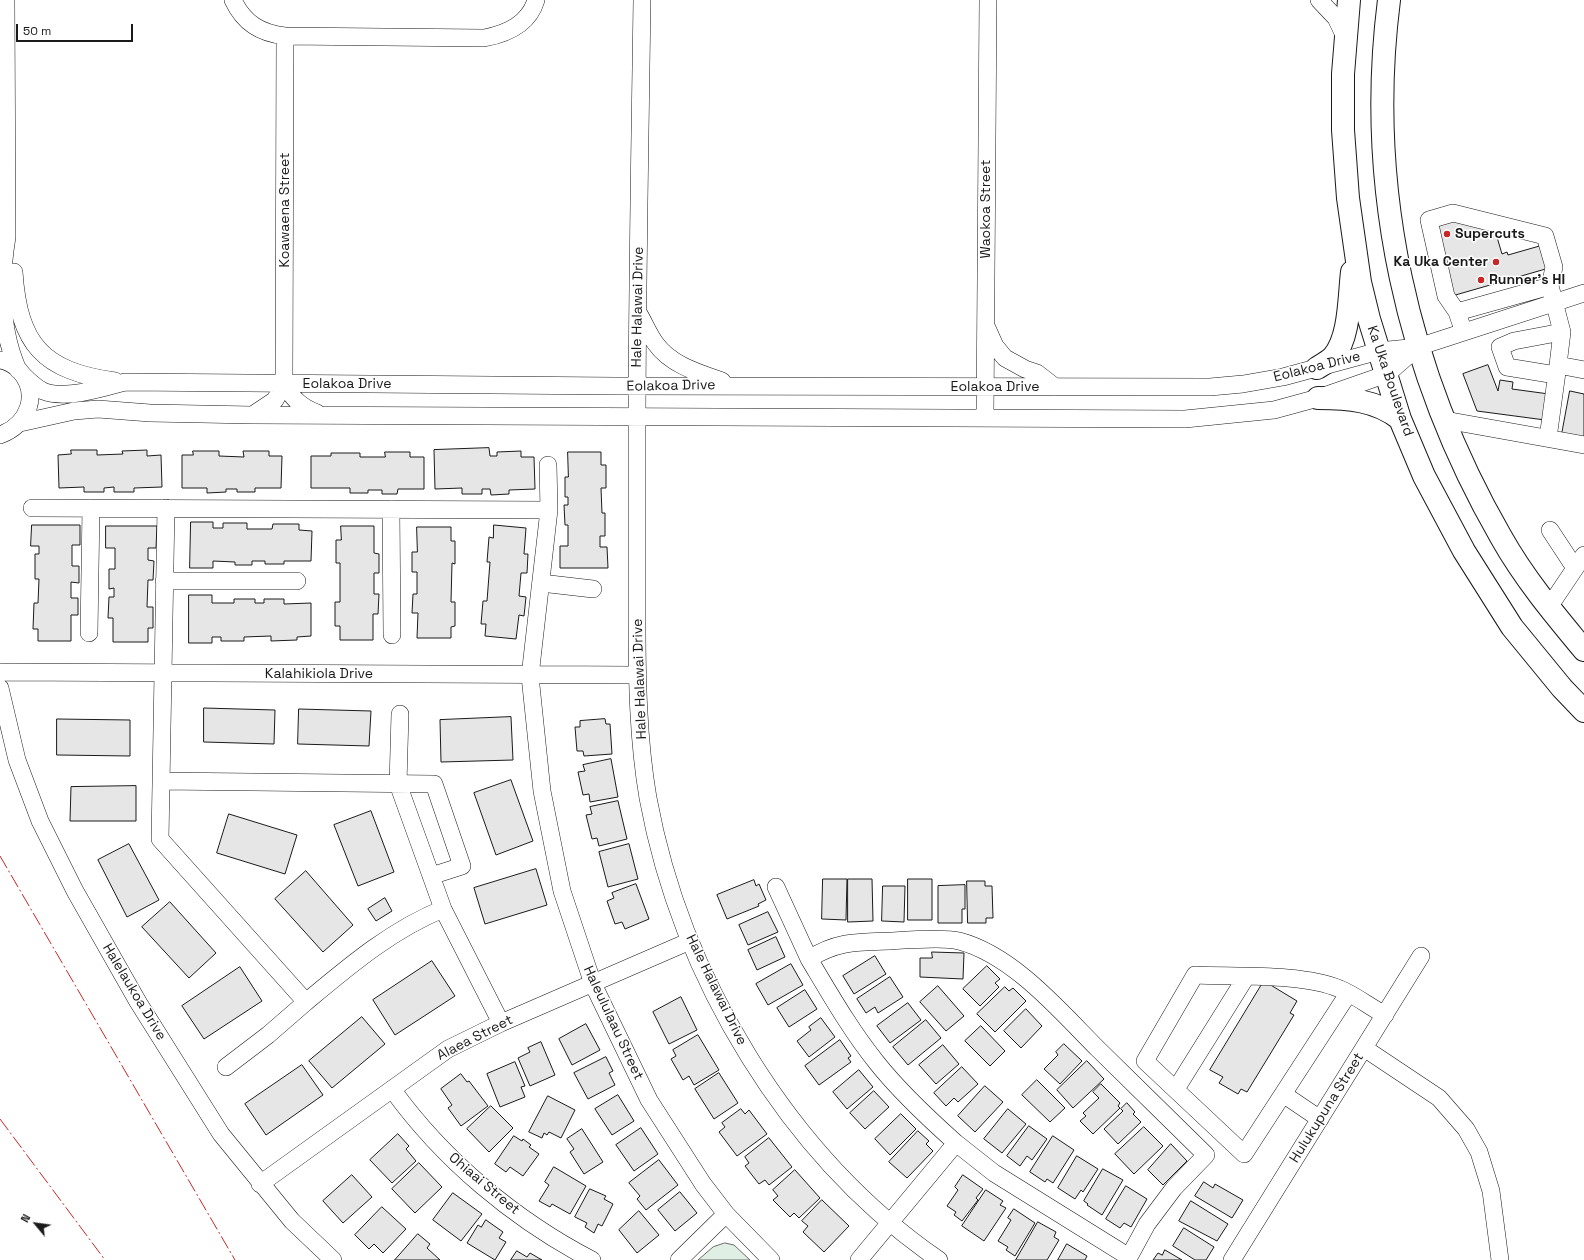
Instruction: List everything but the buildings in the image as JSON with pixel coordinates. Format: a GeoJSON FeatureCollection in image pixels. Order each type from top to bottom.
{"type":"FeatureCollection","features":[{"type":"Feature","properties":{"kind":"main road","name":"Ka Uka Boulevard"},"geometry":{"type":"LineString","coordinates":[[1349,0],[1345,37],[1343,130],[1354,245],[1369,319],[1400,418],[1424,476],[1464,551],[1512,627],[1562,688],[1584,711]]}},
{"type":"Feature","properties":{"kind":"main road"},"geometry":{"type":"LineString","coordinates":[[1389,0],[1385,30],[1383,87],[1386,186],[1390,226],[1402,291],[1418,347],[1464,469],[1501,538],[1530,583],[1584,650]]}},
{"type":"Feature","properties":{"kind":"main road"},"geometry":{"type":"LineString","coordinates":[[1317,368],[1332,357],[1344,335],[1348,314],[1354,245]]}},
{"type":"Feature","properties":{"kind":"main road"},"geometry":{"type":"LineString","coordinates":[[1318,398],[1349,399],[1382,406],[1400,418]]}},
{"type":"Feature","properties":{"kind":"street"},"geometry":{"type":"LineString","coordinates":[[6,0],[8,237],[12,258],[17,306],[20,318],[31,339],[55,363],[68,370],[88,377],[126,382]]}},
{"type":"Feature","properties":{"kind":"street"},"geometry":{"type":"LineString","coordinates":[[233,0],[238,11],[246,21],[257,29],[270,34],[285,36],[484,38],[501,35],[515,28],[527,17],[536,0]]}},
{"type":"Feature","properties":{"kind":"street","name":"Hale Halawai Drive"},"geometry":{"type":"LineString","coordinates":[[642,0],[637,416],[637,675],[648,796],[663,861],[690,941],[719,1002],[748,1054],[779,1103],[832,1168],[890,1222],[939,1260]]}},
{"type":"Feature","properties":{"kind":"street","name":"Waokoa Street"},"geometry":{"type":"LineString","coordinates":[[985,417],[988,0]]}},
{"type":"Feature","properties":{"kind":"street"},"geometry":{"type":"LineString","coordinates":[[1319,0],[1336,18],[1345,37]]}},
{"type":"Feature","properties":{"kind":"street","name":"Koawaena Street"},"geometry":{"type":"LineString","coordinates":[[284,384],[285,36]]}},
{"type":"Feature","properties":{"kind":"street"},"geometry":{"type":"LineString","coordinates":[[1464,332],[1458,312],[1446,296],[1428,220],[1453,213],[1545,236],[1554,267],[1550,286],[1562,332],[1548,438]]}},
{"type":"Feature","properties":{"kind":"street"},"geometry":{"type":"LineString","coordinates":[[0,446],[10,430],[27,412],[30,400],[29,387],[8,340],[4,307],[3,258],[8,237]]}},
{"type":"Feature","properties":{"kind":"street"},"geometry":{"type":"LineString","coordinates":[[1458,312],[1550,286]]}},
{"type":"Feature","properties":{"kind":"street"},"geometry":{"type":"LineString","coordinates":[[1418,347],[1584,294]]}},
{"type":"Feature","properties":{"kind":"street"},"geometry":{"type":"LineString","coordinates":[[638,311],[655,343],[670,358],[694,371],[734,385]]}},
{"type":"Feature","properties":{"kind":"street"},"geometry":{"type":"LineString","coordinates":[[986,325],[995,346],[1006,358],[1025,369],[1037,373],[1055,387]]}},
{"type":"Feature","properties":{"kind":"street"},"geometry":{"type":"LineString","coordinates":[[1562,332],[1514,341],[1500,347],[1508,367],[1584,370]]}},
{"type":"Feature","properties":{"kind":"street","name":"Eolakoa Drive"},"geometry":{"type":"LineString","coordinates":[[0,360],[14,366],[36,387],[44,391],[60,394],[99,389],[126,382],[638,386],[1210,387],[1236,385],[1283,377],[1379,350],[1418,347]]}},
{"type":"Feature","properties":{"kind":"street","name":"Eolakoa Drive"},"geometry":{"type":"LineString","coordinates":[[10,430],[74,411],[98,409],[150,413],[252,415],[1185,419],[1274,410],[1318,398],[1387,374],[1418,347]]}},
{"type":"Feature","properties":{"kind":"street"},"geometry":{"type":"LineString","coordinates":[[252,415],[260,412],[276,400],[284,384],[298,404],[320,415]]}},
{"type":"Feature","properties":{"kind":"street"},"geometry":{"type":"LineString","coordinates":[[1445,420],[1584,445]]}},
{"type":"Feature","properties":{"kind":"street","name":"Haleululaau Street"},"geometry":{"type":"LineString","coordinates":[[548,465],[549,510],[530,676],[542,791],[562,891],[593,984],[649,1100],[703,1184],[726,1214],[771,1260]]}},
{"type":"Feature","properties":{"kind":"street"},"geometry":{"type":"LineString","coordinates":[[32,508],[549,510]]}},
{"type":"Feature","properties":{"kind":"street"},"geometry":{"type":"LineString","coordinates":[[89,633],[91,508]]}},
{"type":"Feature","properties":{"kind":"street"},"geometry":{"type":"LineString","coordinates":[[166,508],[160,838],[306,1002]]}},
{"type":"Feature","properties":{"kind":"street"},"geometry":{"type":"LineString","coordinates":[[391,509],[392,635]]}},
{"type":"Feature","properties":{"kind":"street"},"geometry":{"type":"LineString","coordinates":[[1549,607],[1579,561],[1550,530]]}},
{"type":"Feature","properties":{"kind":"street"},"geometry":{"type":"LineString","coordinates":[[164,581],[297,581]]}},
{"type":"Feature","properties":{"kind":"street"},"geometry":{"type":"LineString","coordinates":[[541,583],[593,589]]}},
{"type":"Feature","properties":{"kind":"street","name":"Kalahikiola Drive"},"geometry":{"type":"LineString","coordinates":[[0,672],[530,676],[637,675]]}},
{"type":"Feature","properties":{"kind":"street","name":"Halelaukoa Drive"},"geometry":{"type":"LineString","coordinates":[[0,688],[17,760],[40,821],[75,891],[138,1002],[221,1134],[260,1184],[292,1221],[332,1260]]}},
{"type":"Feature","properties":{"kind":"street"},"geometry":{"type":"LineString","coordinates":[[400,714],[398,784],[442,909],[501,1023]]}},
{"type":"Feature","properties":{"kind":"street"},"geometry":{"type":"LineString","coordinates":[[161,781],[434,784],[462,866],[431,876]]}},
{"type":"Feature","properties":{"kind":"street"},"geometry":{"type":"LineString","coordinates":[[776,887],[809,959],[843,1016],[877,1064],[917,1107],[956,1143],[1000,1177],[1129,1257],[1147,1224],[1174,1188],[1206,1155],[1066,1017],[1016,970],[1002,959],[982,949],[958,940],[849,942],[819,952],[809,959]]}},
{"type":"Feature","properties":{"kind":"street"},"geometry":{"type":"LineString","coordinates":[[226,1067],[268,1036],[352,963],[422,917],[442,909]]}},
{"type":"Feature","properties":{"kind":"street","name":"Alaea Street"},"geometry":{"type":"LineString","coordinates":[[260,1184],[448,1049],[501,1023],[690,941]]}},
{"type":"Feature","properties":{"kind":"street","name":"Hulukupuna Street"},"geometry":{"type":"LineString","coordinates":[[1232,1260],[1421,956]]}},
{"type":"Feature","properties":{"kind":"street"},"geometry":{"type":"LineString","coordinates":[[1348,994],[1244,1154],[1145,1061],[1195,975],[1301,979],[1340,989],[1384,1015]]}},
{"type":"Feature","properties":{"kind":"street"},"geometry":{"type":"LineString","coordinates":[[1176,1090],[1246,977]]}},
{"type":"Feature","properties":{"kind":"street"},"geometry":{"type":"LineString","coordinates":[[1364,1048],[1439,1098],[1466,1130],[1479,1152],[1491,1191],[1500,1260]]}},
{"type":"Feature","properties":{"kind":"street","name":"Ohiaai Street"},"geometry":{"type":"LineString","coordinates":[[392,1089],[404,1106],[446,1152],[478,1182],[539,1229],[592,1260]]}},
{"type":"Feature","properties":{"kind":"street"},"geometry":{"type":"LineString","coordinates":[[1283,1094],[1320,1119]]}},
{"type":"Feature","properties":{"kind":"street"},"geometry":{"type":"LineString","coordinates":[[859,1260],[956,1143]]}},
{"type":"Feature","properties":{"kind":"street"},"geometry":{"type":"LineString","coordinates":[[680,1260],[726,1214]]}},
{"type":"Feature","properties":{"kind":"green space"},"geometry":{"type":"Polygon","coordinates":[[[725,1243],[734,1245],[750,1260],[698,1260],[713,1247],[725,1243]]]}},
{"type":"Feature","properties":{"kind":"power"},"geometry":{"type":"LineString","coordinates":[[0,856],[235,1260]]}},
{"type":"Feature","properties":{"kind":"power"},"geometry":{"type":"LineString","coordinates":[[0,1119],[105,1260]]}},
{"type":"Feature","properties":{"kind":"place","name":"Supercuts"},"geometry":{"type":"Point","coordinates":[1447,234]}},
{"type":"Feature","properties":{"kind":"place","name":"Ka Uka Center"},"geometry":{"type":"Point","coordinates":[1496,262]}},
{"type":"Feature","properties":{"kind":"place","name":"Runner's HI"},"geometry":{"type":"Point","coordinates":[1481,280]}}]}
